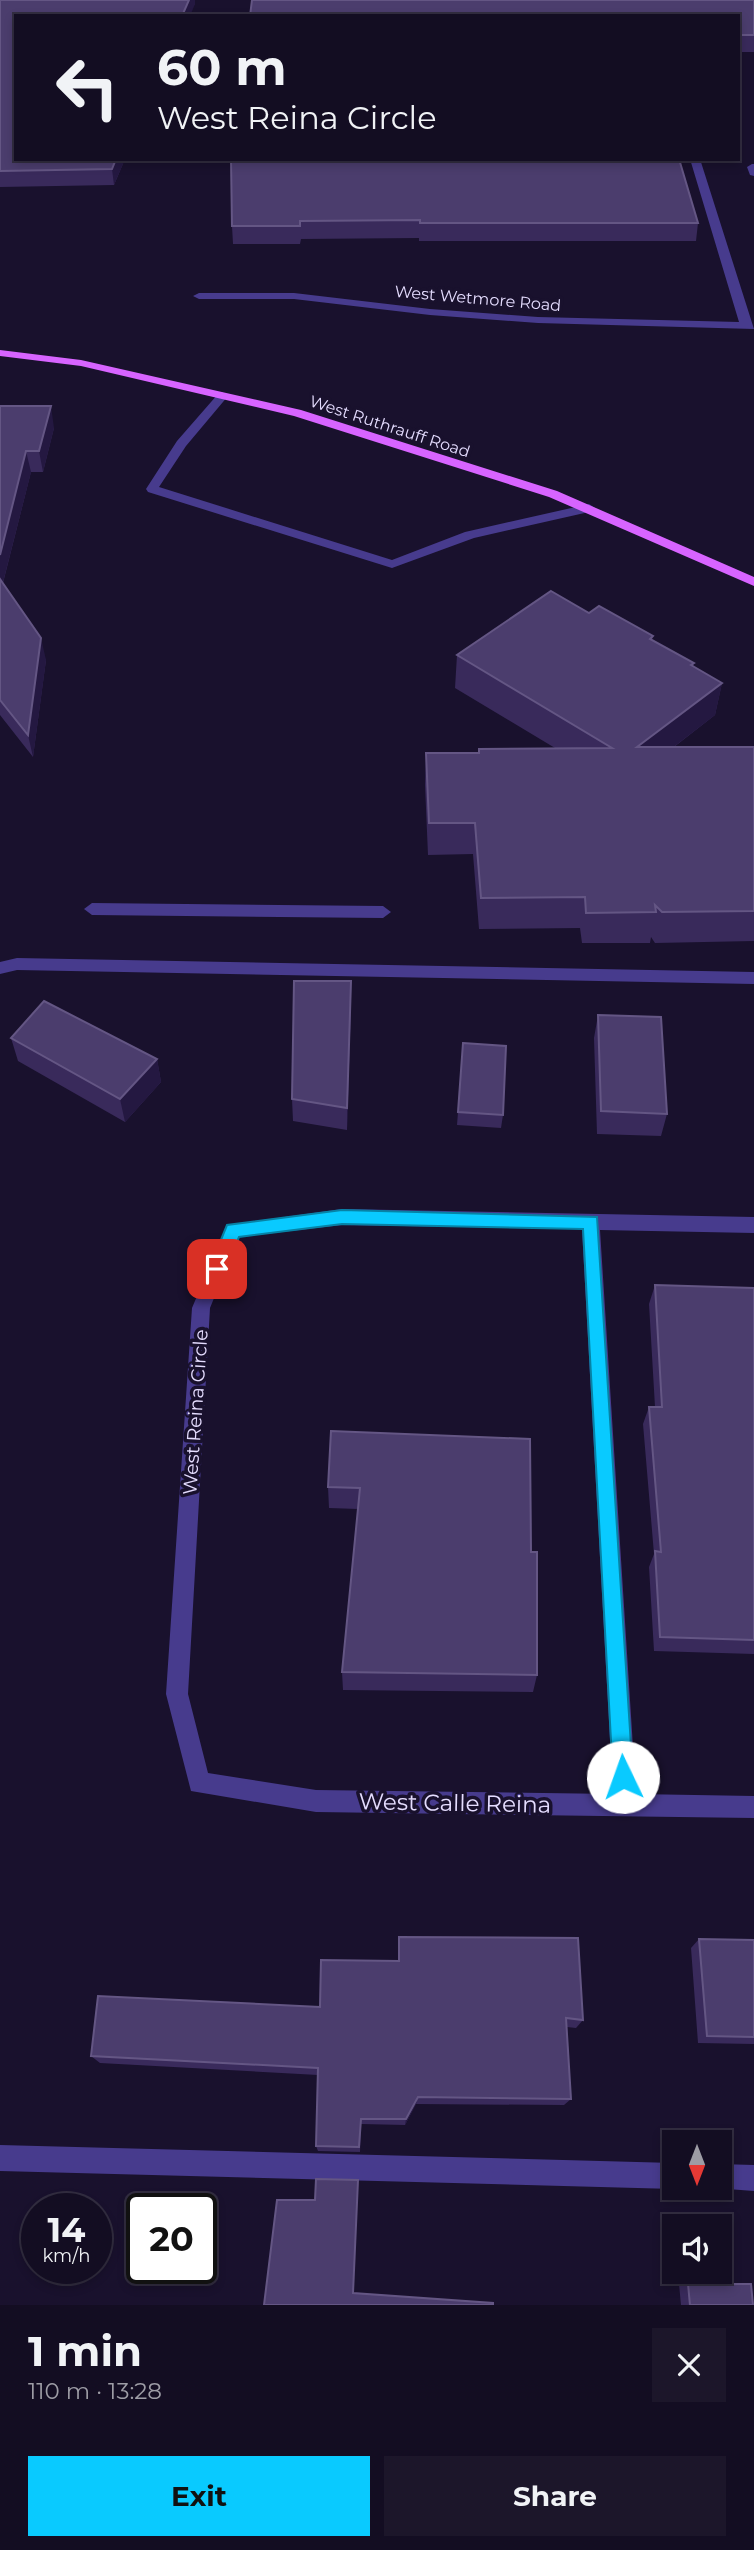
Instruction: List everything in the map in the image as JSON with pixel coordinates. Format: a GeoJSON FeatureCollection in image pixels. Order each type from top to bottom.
{"type":"FeatureCollection","features":[{"type":"Feature","properties":{"kind":"main road","name":"West Ruthrauff Road"},"geometry":{"type":"LineString","coordinates":[[0,353],[80,363],[297,414],[589,508],[754,582]]}},
{"type":"Feature","properties":{"kind":"street"},"geometry":{"type":"LineString","coordinates":[[696,161],[750,326]]}},
{"type":"Feature","properties":{"kind":"street","name":"West Wetmore Road"},"geometry":{"type":"LineString","coordinates":[[199,296],[294,296],[430,312],[538,320],[750,326]]}},
{"type":"Feature","properties":{"kind":"street"},"geometry":{"type":"LineString","coordinates":[[222,396],[181,444],[152,489],[392,564],[470,535],[589,508]]}},
{"type":"Feature","properties":{"kind":"street"},"geometry":{"type":"LineString","coordinates":[[92,909],[383,912]]}},
{"type":"Feature","properties":{"kind":"street"},"geometry":{"type":"LineString","coordinates":[[0,968],[17,964],[754,978]]}},
{"type":"Feature","properties":{"kind":"street","name":"West Reina Circle"},"geometry":{"type":"LineString","coordinates":[[199,1783],[177,1694],[201,1308],[233,1230],[342,1217],[754,1225]]}},
{"type":"Feature","properties":{"kind":"street"},"geometry":{"type":"LineString","coordinates":[[591,1222],[625,1805]]}},
{"type":"Feature","properties":{"kind":"street","name":"West Calle Reina"},"geometry":{"type":"LineString","coordinates":[[199,1783],[316,1801],[754,1807]]}},
{"type":"Feature","properties":{"kind":"street"},"geometry":{"type":"LineString","coordinates":[[0,2158],[662,2176]]}},
{"type":"Feature","properties":{"kind":"street"},"geometry":{"type":"LineString","coordinates":[[732,2177],[754,2178]]}},
{"type":"Feature","properties":{"kind":"building"},"geometry":{"type":"Polygon","coordinates":[[[0,0],[189,0],[183,14],[14,14],[14,161],[115,161],[112,169],[0,171],[0,0]]]}},
{"type":"Feature","properties":{"kind":"building"},"geometry":{"type":"Polygon","coordinates":[[[252,0],[754,0],[754,35],[740,35],[740,14],[250,14],[252,0]]]}},
{"type":"Feature","properties":{"kind":"building"},"geometry":{"type":"Polygon","coordinates":[[[231,161],[680,161],[698,223],[420,223],[420,220],[300,221],[300,226],[232,226],[231,161]]]}},
{"type":"Feature","properties":{"kind":"building"},"geometry":{"type":"Polygon","coordinates":[[[0,406],[51,406],[39,451],[26,451],[0,555],[0,406]]]}},
{"type":"Feature","properties":{"kind":"building"},"geometry":{"type":"Polygon","coordinates":[[[0,579],[41,638],[28,735],[0,700],[0,579]]]}},
{"type":"Feature","properties":{"kind":"building"},"geometry":{"type":"Polygon","coordinates":[[[551,591],[589,613],[599,606],[653,636],[650,639],[694,663],[691,665],[722,683],[637,747],[754,747],[754,911],[662,912],[655,905],[656,912],[586,913],[585,897],[481,898],[475,823],[429,823],[426,753],[479,753],[479,749],[612,748],[457,655],[551,591]]]}},
{"type":"Feature","properties":{"kind":"building"},"geometry":{"type":"Polygon","coordinates":[[[294,981],[351,981],[347,1108],[292,1099],[294,981]]]}},
{"type":"Feature","properties":{"kind":"building"},"geometry":{"type":"Polygon","coordinates":[[[44,1001],[157,1059],[120,1099],[11,1038],[44,1001]]]}},
{"type":"Feature","properties":{"kind":"building"},"geometry":{"type":"Polygon","coordinates":[[[598,1015],[661,1017],[667,1114],[601,1111],[598,1015]]]}},
{"type":"Feature","properties":{"kind":"building"},"geometry":{"type":"Polygon","coordinates":[[[463,1043],[506,1046],[503,1115],[458,1112],[463,1043]]]}},
{"type":"Feature","properties":{"kind":"building"},"geometry":{"type":"Polygon","coordinates":[[[655,1285],[754,1288],[754,1640],[660,1637],[655,1551],[661,1552],[649,1407],[662,1407],[655,1285]]]}},
{"type":"Feature","properties":{"kind":"building"},"geometry":{"type":"Polygon","coordinates":[[[331,1431],[530,1439],[531,1552],[537,1552],[537,1675],[342,1672],[360,1488],[328,1487],[331,1431]]]}},
{"type":"Feature","properties":{"kind":"building"},"geometry":{"type":"Polygon","coordinates":[[[399,1937],[578,1938],[583,2020],[566,2018],[571,2099],[418,2097],[406,2119],[361,2119],[359,2147],[316,2146],[318,2068],[91,2056],[98,1996],[320,2007],[321,1960],[399,1961],[399,1937]]]}},
{"type":"Feature","properties":{"kind":"building"},"geometry":{"type":"Polygon","coordinates":[[[699,1939],[754,1940],[754,2037],[707,2036],[699,1939]]]}},
{"type":"Feature","properties":{"kind":"building"},"geometry":{"type":"Polygon","coordinates":[[[316,2179],[358,2180],[353,2293],[493,2305],[264,2305],[277,2200],[315,2200],[316,2179]]]}},
{"type":"Feature","properties":{"kind":"building"},"geometry":{"type":"Polygon","coordinates":[[[688,2284],[751,2284],[753,2305],[690,2305],[688,2284]]]}},
{"type":"Feature","properties":{"kind":"route"},"geometry":{"type":"LineString","coordinates":[[217,1269],[233,1230],[342,1217],[591,1222],[623,1777]]}}]}
